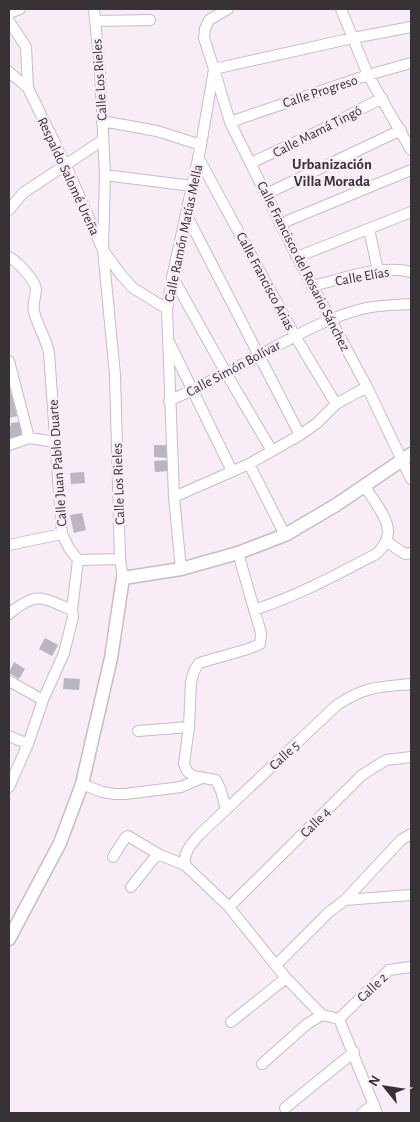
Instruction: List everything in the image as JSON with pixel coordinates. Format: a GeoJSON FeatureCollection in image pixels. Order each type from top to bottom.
{"type":"FeatureCollection","features":[{"type":"Feature","properties":{"kind":"street"},"geometry":{"type":"LineString","coordinates":[[9,13],[20,9]]}},
{"type":"Feature","properties":{"kind":"street","name":"Calle Los Rieles"},"geometry":{"type":"LineString","coordinates":[[9,939],[60,843],[82,784],[111,658],[123,578],[120,559],[115,375],[103,250],[106,175],[94,9]]}},
{"type":"Feature","properties":{"kind":"street","name":"Calle Ramón Matías Mella"},"geometry":{"type":"LineString","coordinates":[[181,569],[174,497],[167,309],[172,276],[201,145],[214,69],[204,38],[209,20],[228,9]]}},
{"type":"Feature","properties":{"kind":"street"},"geometry":{"type":"LineString","coordinates":[[341,9],[368,75],[411,150]]}},
{"type":"Feature","properties":{"kind":"street"},"geometry":{"type":"LineString","coordinates":[[95,21],[150,20]]}},
{"type":"Feature","properties":{"kind":"street","name":"Respaldo Salomé Ureña"},"geometry":{"type":"LineString","coordinates":[[9,21],[26,47],[28,88],[66,166],[103,250],[133,288],[167,309]]}},
{"type":"Feature","properties":{"kind":"street"},"geometry":{"type":"LineString","coordinates":[[214,69],[411,27]]}},
{"type":"Feature","properties":{"kind":"street","name":"Calle Progreso"},"geometry":{"type":"LineString","coordinates":[[230,122],[368,75],[411,63]]}},
{"type":"Feature","properties":{"kind":"street","name":"Calle Francisco del Rosario Sánchez"},"geometry":{"type":"LineString","coordinates":[[214,69],[230,122],[312,286],[407,457],[411,479]]}},
{"type":"Feature","properties":{"kind":"street"},"geometry":{"type":"LineString","coordinates":[[9,72],[28,88]]}},
{"type":"Feature","properties":{"kind":"street"},"geometry":{"type":"LineString","coordinates":[[9,82],[28,88]]}},
{"type":"Feature","properties":{"kind":"street","name":"Calle Mamá Tingó"},"geometry":{"type":"LineString","coordinates":[[251,163],[317,132],[382,98]]}},
{"type":"Feature","properties":{"kind":"street"},"geometry":{"type":"LineString","coordinates":[[102,121],[157,131],[201,145]]}},
{"type":"Feature","properties":{"kind":"street"},"geometry":{"type":"LineString","coordinates":[[266,194],[401,130]]}},
{"type":"Feature","properties":{"kind":"street"},"geometry":{"type":"LineString","coordinates":[[9,210],[23,194],[104,140]]}},
{"type":"Feature","properties":{"kind":"street","name":"Calle Francisco Arias"},"geometry":{"type":"LineString","coordinates":[[198,157],[295,336],[336,404]]}},
{"type":"Feature","properties":{"kind":"street"},"geometry":{"type":"LineString","coordinates":[[280,224],[411,170]]}},
{"type":"Feature","properties":{"kind":"street"},"geometry":{"type":"LineString","coordinates":[[106,175],[192,186]]}},
{"type":"Feature","properties":{"kind":"street"},"geometry":{"type":"LineString","coordinates":[[297,257],[411,212]]}},
{"type":"Feature","properties":{"kind":"street"},"geometry":{"type":"LineString","coordinates":[[186,214],[300,435]]}},
{"type":"Feature","properties":{"kind":"street"},"geometry":{"type":"LineString","coordinates":[[369,229],[378,271]]}},
{"type":"Feature","properties":{"kind":"street","name":"Calle Juan Pablo Duarte"},"geometry":{"type":"LineString","coordinates":[[9,256],[15,260],[34,282],[36,290],[33,301],[34,311],[46,339],[49,353],[62,534],[78,560]]}},
{"type":"Feature","properties":{"kind":"street","name":"Calle Elías"},"geometry":{"type":"LineString","coordinates":[[312,286],[378,271],[397,270],[411,272]]}},
{"type":"Feature","properties":{"kind":"street"},"geometry":{"type":"LineString","coordinates":[[172,276],[272,451]]}},
{"type":"Feature","properties":{"kind":"street","name":"Calle Simón Bolívar"},"geometry":{"type":"LineString","coordinates":[[169,401],[295,336],[331,320],[366,308],[411,304]]}},
{"type":"Feature","properties":{"kind":"street"},"geometry":{"type":"LineString","coordinates":[[169,342],[232,471]]}},
{"type":"Feature","properties":{"kind":"street"},"geometry":{"type":"LineString","coordinates":[[9,361],[29,438]]}},
{"type":"Feature","properties":{"kind":"street"},"geometry":{"type":"LineString","coordinates":[[174,497],[249,464],[272,451],[317,423],[336,404],[367,387]]}},
{"type":"Feature","properties":{"kind":"street"},"geometry":{"type":"LineString","coordinates":[[9,445],[29,438],[56,442]]}},
{"type":"Feature","properties":{"kind":"street"},"geometry":{"type":"LineString","coordinates":[[123,578],[181,569],[238,552],[285,535],[336,505],[407,457]]}},
{"type":"Feature","properties":{"kind":"street"},"geometry":{"type":"LineString","coordinates":[[249,464],[285,535]]}},
{"type":"Feature","properties":{"kind":"street"},"geometry":{"type":"LineString","coordinates":[[254,610],[276,603],[309,588],[376,554],[387,542],[390,532],[387,524],[364,485]]}},
{"type":"Feature","properties":{"kind":"street"},"geometry":{"type":"LineString","coordinates":[[9,545],[62,534]]}},
{"type":"Feature","properties":{"kind":"street"},"geometry":{"type":"LineString","coordinates":[[387,542],[405,554],[411,553]]}},
{"type":"Feature","properties":{"kind":"street"},"geometry":{"type":"LineString","coordinates":[[226,809],[216,780],[193,776],[184,764],[189,726],[191,682],[194,671],[199,663],[260,644],[261,633],[238,552]]}},
{"type":"Feature","properties":{"kind":"street"},"geometry":{"type":"LineString","coordinates":[[9,788],[28,744],[43,700],[64,653],[73,617],[72,610],[78,560],[120,559]]}},
{"type":"Feature","properties":{"kind":"street"},"geometry":{"type":"LineString","coordinates":[[9,614],[25,602],[36,597],[72,610]]}},
{"type":"Feature","properties":{"kind":"street"},"geometry":{"type":"LineString","coordinates":[[9,681],[43,700]]}},
{"type":"Feature","properties":{"kind":"street","name":"Calle 5"},"geometry":{"type":"LineString","coordinates":[[185,864],[184,858],[189,847],[200,834],[337,705],[356,693],[375,687],[411,684]]}},
{"type":"Feature","properties":{"kind":"street"},"geometry":{"type":"LineString","coordinates":[[138,731],[189,726]]}},
{"type":"Feature","properties":{"kind":"street"},"geometry":{"type":"LineString","coordinates":[[9,736],[28,744]]}},
{"type":"Feature","properties":{"kind":"street","name":"Calle 4"},"geometry":{"type":"LineString","coordinates":[[229,907],[362,775],[386,760],[411,757]]}},
{"type":"Feature","properties":{"kind":"street"},"geometry":{"type":"LineString","coordinates":[[82,784],[102,792],[125,794],[181,787],[202,778]]}},
{"type":"Feature","properties":{"kind":"street"},"geometry":{"type":"LineString","coordinates":[[276,965],[329,912],[345,900],[401,840],[411,834]]}},
{"type":"Feature","properties":{"kind":"street"},"geometry":{"type":"LineString","coordinates":[[113,857],[128,836],[160,855],[185,864],[229,907],[286,978],[322,1015],[339,1019],[354,1052],[375,1109],[362,1113]]}},
{"type":"Feature","properties":{"kind":"street"},"geometry":{"type":"LineString","coordinates":[[131,887],[155,857],[160,855]]}},
{"type":"Feature","properties":{"kind":"street"},"geometry":{"type":"LineString","coordinates":[[345,900],[411,895]]}},
{"type":"Feature","properties":{"kind":"street","name":"Calle 2"},"geometry":{"type":"LineString","coordinates":[[339,1019],[389,970],[411,967]]}},
{"type":"Feature","properties":{"kind":"street"},"geometry":{"type":"LineString","coordinates":[[231,1022],[286,978]]}},
{"type":"Feature","properties":{"kind":"street"},"geometry":{"type":"LineString","coordinates":[[262,1064],[307,1024],[322,1015]]}},
{"type":"Feature","properties":{"kind":"street"},"geometry":{"type":"LineString","coordinates":[[285,1108],[354,1052]]}},
{"type":"Feature","properties":{"kind":"building"},"geometry":{"type":"Polygon","coordinates":[[[9,384],[17,416],[9,418],[9,384]]]}},
{"type":"Feature","properties":{"kind":"building"},"geometry":{"type":"Polygon","coordinates":[[[20,422],[22,438],[10,439],[9,426],[11,426],[11,423],[20,422]]]}},
{"type":"Feature","properties":{"kind":"building"},"geometry":{"type":"Polygon","coordinates":[[[154,445],[170,445],[169,458],[154,457],[154,445]]]}},
{"type":"Feature","properties":{"kind":"building"},"geometry":{"type":"Polygon","coordinates":[[[169,460],[169,471],[155,472],[154,461],[169,460]]]}},
{"type":"Feature","properties":{"kind":"building"},"geometry":{"type":"Polygon","coordinates":[[[84,472],[85,483],[71,484],[70,473],[84,472]]]}},
{"type":"Feature","properties":{"kind":"building"},"geometry":{"type":"Polygon","coordinates":[[[82,513],[86,530],[74,533],[70,515],[82,513]]]}},
{"type":"Feature","properties":{"kind":"building"},"geometry":{"type":"Polygon","coordinates":[[[45,638],[58,645],[52,656],[39,649],[45,638]]]}},
{"type":"Feature","properties":{"kind":"building"},"geometry":{"type":"Polygon","coordinates":[[[14,662],[25,669],[19,679],[9,673],[14,662]]]}},
{"type":"Feature","properties":{"kind":"building"},"geometry":{"type":"Polygon","coordinates":[[[64,678],[80,679],[79,690],[63,689],[64,678]]]}},
{"type":"Feature","properties":{"kind":"district","name":"Urbanización Villa Morada"},"geometry":{"type":"Point","coordinates":[332,172]}}]}
